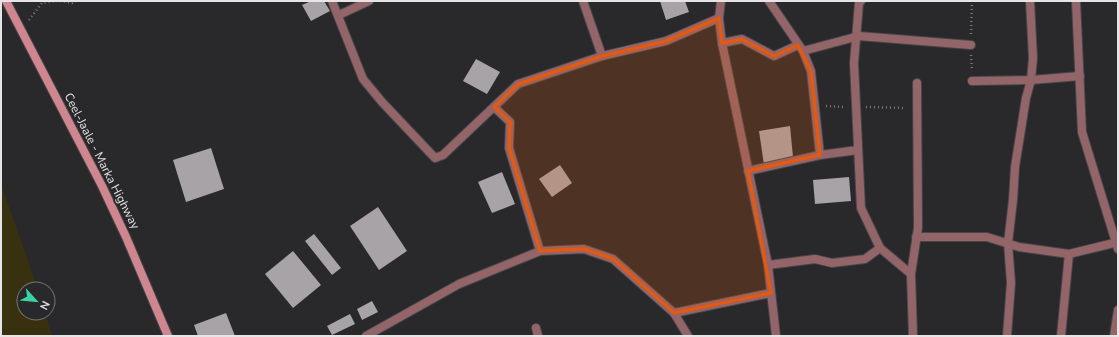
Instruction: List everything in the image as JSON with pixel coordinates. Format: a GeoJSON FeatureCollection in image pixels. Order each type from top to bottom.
{"type":"FeatureCollection","features":[{"type":"Feature","properties":{"kind":"street","name":"Ceel-Jaale - Marka Highway"},"geometry":{"type":"LineString","coordinates":[[6,1],[116,215],[168,336]]}},
{"type":"Feature","properties":{"kind":"street"},"geometry":{"type":"LineString","coordinates":[[332,1],[339,15],[363,78],[382,102],[435,158],[443,155],[518,84],[602,56],[666,41],[719,18]]}},
{"type":"Feature","properties":{"kind":"street"},"geometry":{"type":"LineString","coordinates":[[339,15],[369,1]]}},
{"type":"Feature","properties":{"kind":"street"},"geometry":{"type":"LineString","coordinates":[[583,1],[602,56]]}},
{"type":"Feature","properties":{"kind":"street"},"geometry":{"type":"LineString","coordinates":[[721,1],[719,18],[722,43],[768,265],[776,336]]}},
{"type":"Feature","properties":{"kind":"street"},"geometry":{"type":"LineString","coordinates":[[769,1],[801,48],[811,71],[820,155]]}},
{"type":"Feature","properties":{"kind":"street"},"geometry":{"type":"LineString","coordinates":[[862,1],[859,3],[858,36],[854,63],[861,208],[880,248],[911,274]]}},
{"type":"Feature","properties":{"kind":"street"},"geometry":{"type":"LineString","coordinates":[[1007,336],[1011,283],[1008,244],[1015,167],[1026,98],[1031,80],[1033,58],[1030,1]]}},
{"type":"Feature","properties":{"kind":"street"},"geometry":{"type":"LineString","coordinates":[[916,237],[987,237],[1020,248],[1069,254],[1118,244],[1082,132],[1076,1]]}},
{"type":"Feature","properties":{"kind":"street"},"geometry":{"type":"LineString","coordinates":[[722,43],[742,39],[774,56],[801,48],[858,36],[971,45]]}},
{"type":"Feature","properties":{"kind":"street"},"geometry":{"type":"LineString","coordinates":[[972,81],[1031,80],[1080,76]]}},
{"type":"Feature","properties":{"kind":"street"},"geometry":{"type":"LineString","coordinates":[[913,336],[911,274],[916,237],[917,83]]}},
{"type":"Feature","properties":{"kind":"street"},"geometry":{"type":"LineString","coordinates":[[494,107],[510,122],[509,148],[540,251]]}},
{"type":"Feature","properties":{"kind":"street"},"geometry":{"type":"LineString","coordinates":[[748,171],[820,155],[858,150]]}},
{"type":"Feature","properties":{"kind":"street"},"geometry":{"type":"LineString","coordinates":[[768,265],[815,259],[832,262],[865,259],[880,248]]}},
{"type":"Feature","properties":{"kind":"street"},"geometry":{"type":"LineString","coordinates":[[366,336],[459,284],[540,251],[584,249],[613,259],[674,313],[688,336]]}},
{"type":"Feature","properties":{"kind":"street"},"geometry":{"type":"LineString","coordinates":[[1061,336],[1069,254]]}},
{"type":"Feature","properties":{"kind":"street"},"geometry":{"type":"LineString","coordinates":[[674,313],[771,293]]}},
{"type":"Feature","properties":{"kind":"street"},"geometry":{"type":"LineString","coordinates":[[1114,336],[1118,310]]}},
{"type":"Feature","properties":{"kind":"path"},"geometry":{"type":"LineString","coordinates":[[20,29],[42,3],[58,1],[72,3],[76,1]]}},
{"type":"Feature","properties":{"kind":"highlighted area"},"geometry":{"type":"Polygon","coordinates":[[[719,18],[722,43],[742,39],[774,56],[798,45],[811,71],[820,155],[748,171],[771,293],[674,313],[613,259],[584,249],[540,251],[509,148],[510,122],[494,107],[518,84],[602,56],[666,41],[719,18]]]}},
{"type":"Feature","properties":{"kind":"sand"},"geometry":{"type":"Polygon","coordinates":[[[1,184],[35,281],[16,281],[16,321],[47,321],[52,336],[1,336],[1,184]]]}},
{"type":"Feature","properties":{"kind":"building"},"geometry":{"type":"Polygon","coordinates":[[[311,1],[324,1],[330,11],[311,21],[302,5],[311,1]]]}},
{"type":"Feature","properties":{"kind":"building"},"geometry":{"type":"Polygon","coordinates":[[[660,1],[685,1],[689,12],[666,20],[660,1]]]}},
{"type":"Feature","properties":{"kind":"building"},"geometry":{"type":"Polygon","coordinates":[[[476,59],[500,72],[487,94],[463,81],[476,59]]]}},
{"type":"Feature","properties":{"kind":"building"},"geometry":{"type":"Polygon","coordinates":[[[790,126],[793,157],[764,165],[759,131],[790,126]]]}},
{"type":"Feature","properties":{"kind":"building"},"geometry":{"type":"Polygon","coordinates":[[[211,148],[224,189],[186,202],[173,160],[211,148]]]}},
{"type":"Feature","properties":{"kind":"building"},"geometry":{"type":"Polygon","coordinates":[[[560,165],[572,183],[552,197],[539,179],[560,165]]]}},
{"type":"Feature","properties":{"kind":"building"},"geometry":{"type":"Polygon","coordinates":[[[502,172],[515,204],[492,213],[478,182],[502,172]]]}},
{"type":"Feature","properties":{"kind":"building"},"geometry":{"type":"Polygon","coordinates":[[[849,177],[851,201],[815,204],[813,180],[849,177]]]}},
{"type":"Feature","properties":{"kind":"building"},"geometry":{"type":"Polygon","coordinates":[[[378,207],[407,251],[379,270],[350,226],[378,207]]]}},
{"type":"Feature","properties":{"kind":"building"},"geometry":{"type":"Polygon","coordinates":[[[314,234],[341,268],[332,275],[305,241],[314,234]]]}},
{"type":"Feature","properties":{"kind":"building"},"geometry":{"type":"Polygon","coordinates":[[[293,251],[321,285],[293,308],[265,274],[293,251]]]}},
{"type":"Feature","properties":{"kind":"building"},"geometry":{"type":"Polygon","coordinates":[[[372,301],[378,312],[362,320],[357,309],[372,301]]]}},
{"type":"Feature","properties":{"kind":"building"},"geometry":{"type":"Polygon","coordinates":[[[226,313],[235,336],[198,336],[194,325],[226,313]]]}},
{"type":"Feature","properties":{"kind":"building"},"geometry":{"type":"Polygon","coordinates":[[[350,314],[355,324],[332,335],[327,326],[350,314]]]}}]}
